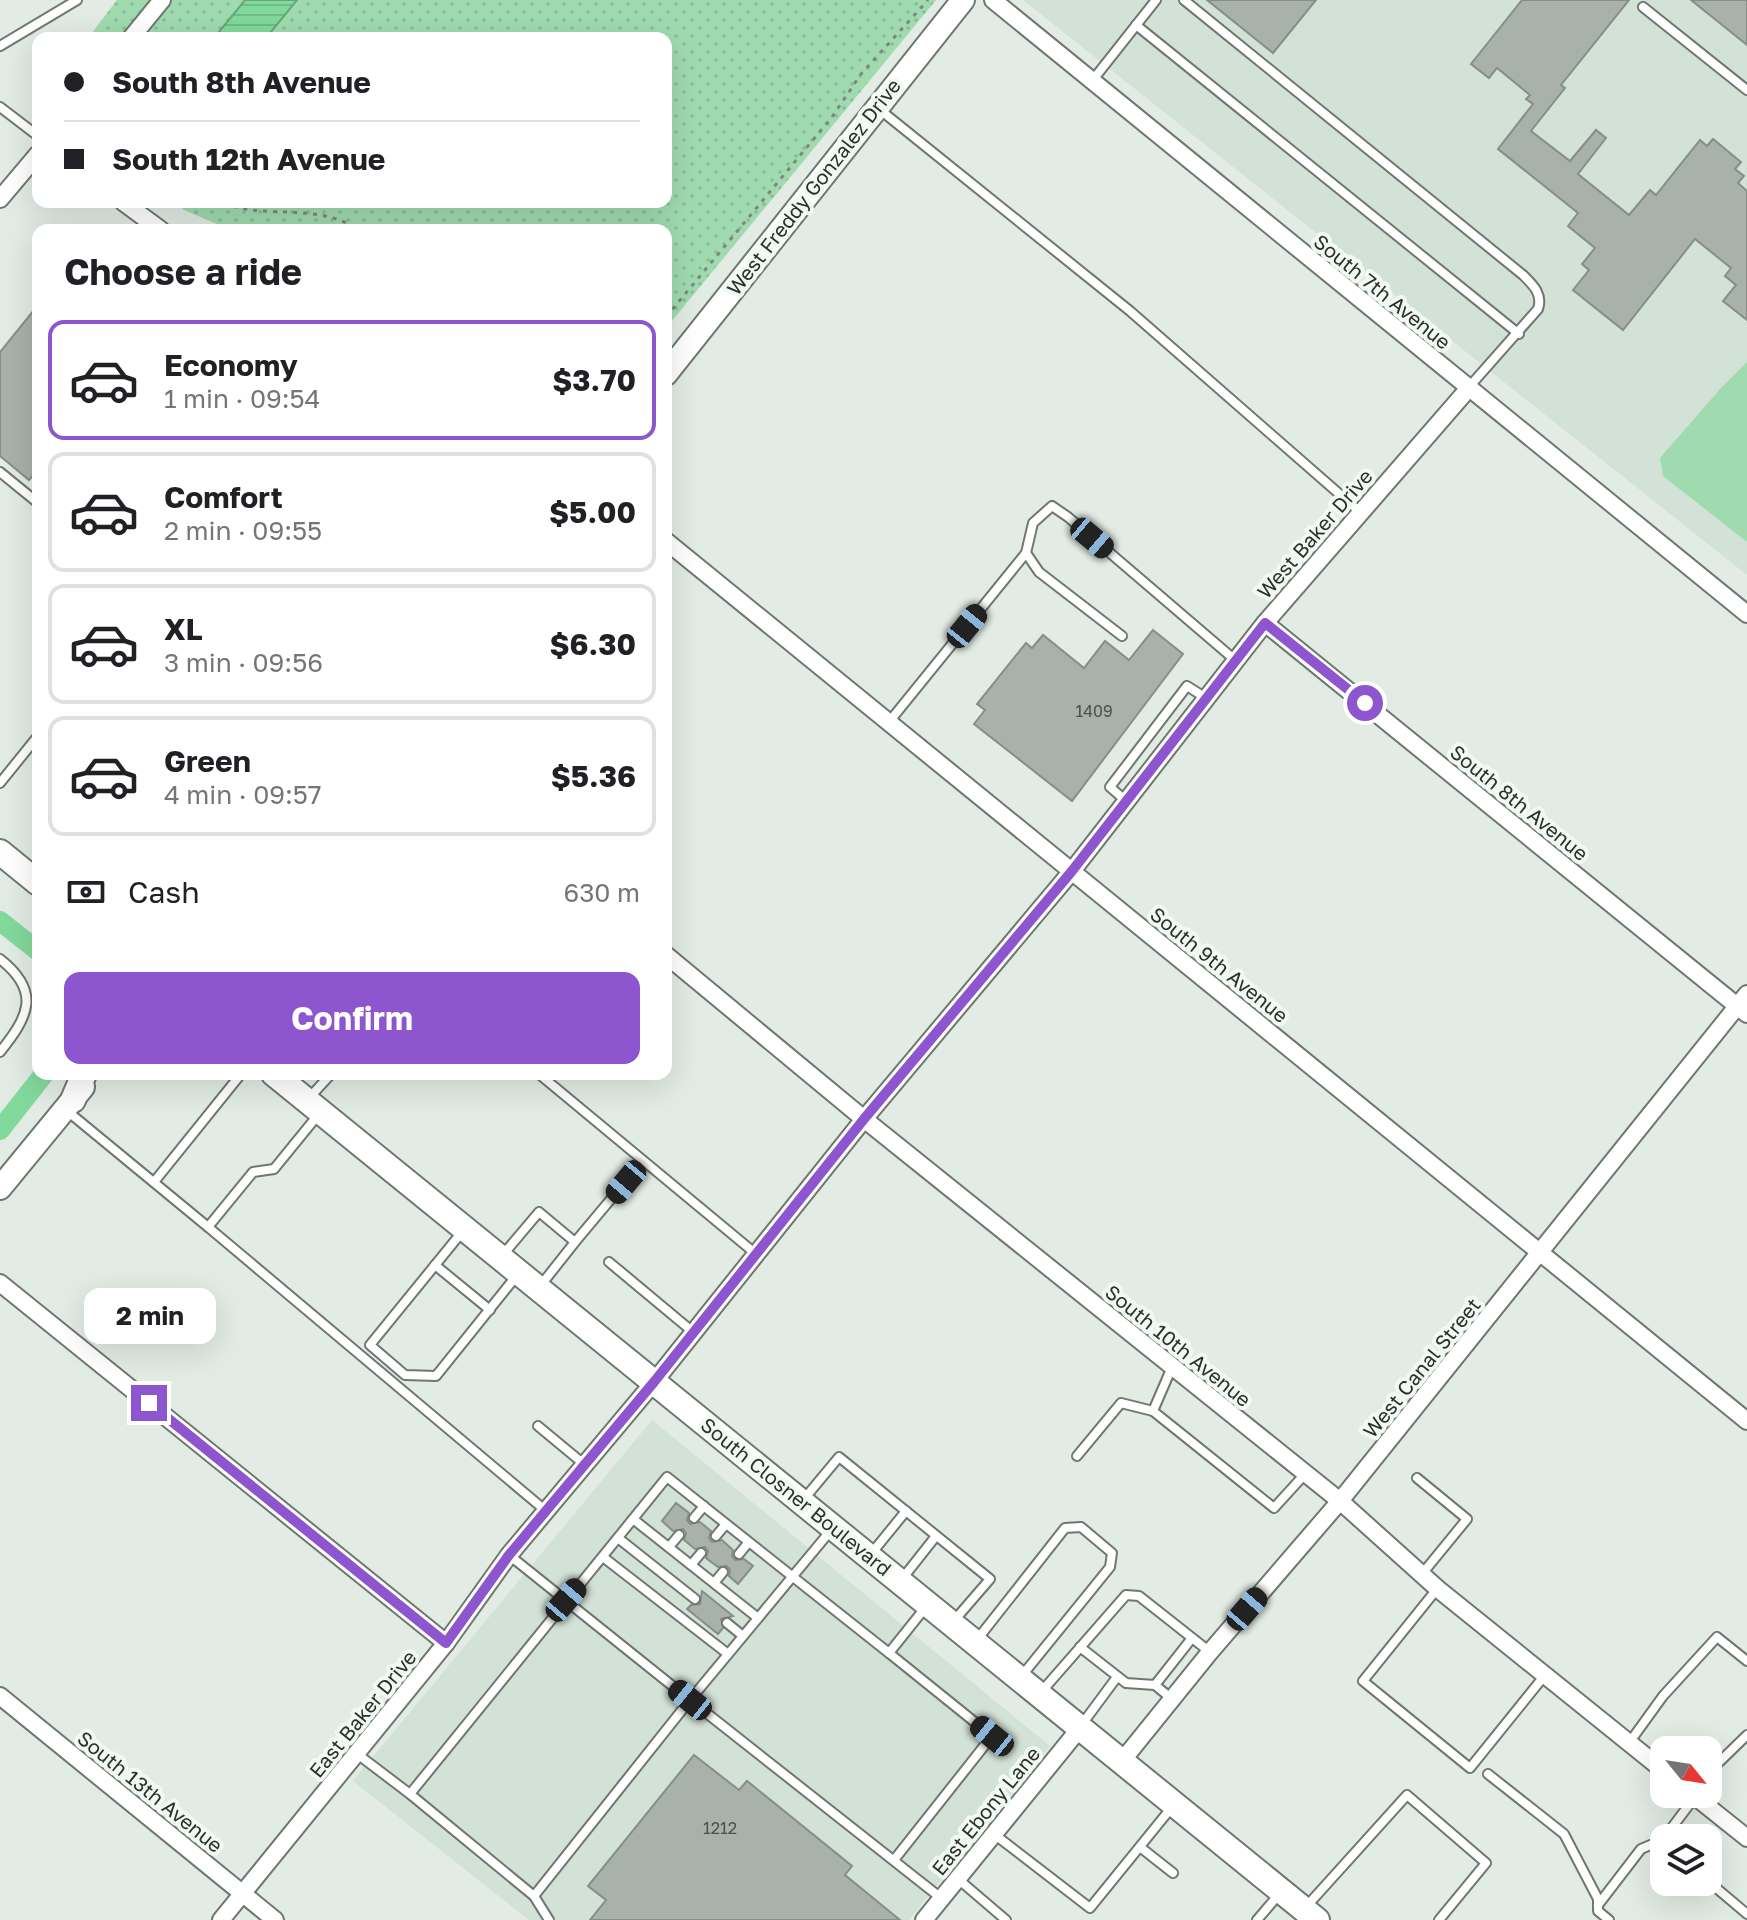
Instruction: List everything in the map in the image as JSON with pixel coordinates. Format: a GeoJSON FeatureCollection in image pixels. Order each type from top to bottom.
{"type":"FeatureCollection","features":[{"type":"Feature","properties":{"kind":"main road","name":"West Freddy Gonzalez Drive"},"geometry":{"type":"LineString","coordinates":[[672,366],[963,0]]}},
{"type":"Feature","properties":{"kind":"main road"},"geometry":{"type":"LineString","coordinates":[[0,852],[32,878]]}},
{"type":"Feature","properties":{"kind":"main road"},"geometry":{"type":"LineString","coordinates":[[69,1104],[81,1080]]}},
{"type":"Feature","properties":{"kind":"main road"},"geometry":{"type":"LineString","coordinates":[[2,1183],[89,1080]]}},
{"type":"Feature","properties":{"kind":"main road","name":"South Closner Boulevard"},"geometry":{"type":"LineString","coordinates":[[282,1080],[1310,1914]]}},
{"type":"Feature","properties":{"kind":"street","name":"South 7th Avenue"},"geometry":{"type":"LineString","coordinates":[[993,0],[1747,614]]}},
{"type":"Feature","properties":{"kind":"street"},"geometry":{"type":"LineString","coordinates":[[135,32],[153,7]]}},
{"type":"Feature","properties":{"kind":"street"},"geometry":{"type":"LineString","coordinates":[[0,199],[32,161]]}},
{"type":"Feature","properties":{"kind":"street"},"geometry":{"type":"LineString","coordinates":[[131,208],[153,224]]}},
{"type":"Feature","properties":{"kind":"street","name":"West Baker Drive"},"geometry":{"type":"LineString","coordinates":[[654,1382],[864,1119],[1072,871],[1265,623],[1469,388]]}},
{"type":"Feature","properties":{"kind":"street","name":"South 9th Avenue"},"geometry":{"type":"LineString","coordinates":[[672,546],[1542,1251],[1747,1421]]}},
{"type":"Feature","properties":{"kind":"street","name":"South 8th Avenue"},"geometry":{"type":"LineString","coordinates":[[1265,623],[1744,1004]]}},
{"type":"Feature","properties":{"kind":"street","name":"South 10th Avenue"},"geometry":{"type":"LineString","coordinates":[[672,960],[864,1119],[1340,1501],[1438,1589],[1650,1760]]}},
{"type":"Feature","properties":{"kind":"street","name":"West Canal Street"},"geometry":{"type":"LineString","coordinates":[[1122,1761],[1210,1652],[1340,1501],[1744,1004]]}},
{"type":"Feature","properties":{"kind":"street"},"geometry":{"type":"LineString","coordinates":[[0,1283],[446,1643]]}},
{"type":"Feature","properties":{"kind":"street","name":"East Baker Drive"},"geometry":{"type":"LineString","coordinates":[[221,1920],[446,1643],[509,1555],[654,1382]]}},
{"type":"Feature","properties":{"kind":"street","name":"South 13th Avenue"},"geometry":{"type":"LineString","coordinates":[[0,1696],[275,1920]]}},
{"type":"Feature","properties":{"kind":"street","name":"East Ebony Lane"},"geometry":{"type":"LineString","coordinates":[[924,1920],[1080,1728]]}},
{"type":"Feature","properties":{"kind":"street"},"geometry":{"type":"LineString","coordinates":[[1710,1808],[1747,1838]]}},
{"type":"Feature","properties":{"kind":"lane"},"geometry":{"type":"LineString","coordinates":[[0,46],[77,0]]}},
{"type":"Feature","properties":{"kind":"lane"},"geometry":{"type":"LineString","coordinates":[[1091,82],[1156,0]]}},
{"type":"Feature","properties":{"kind":"lane"},"geometry":{"type":"LineString","coordinates":[[1184,0],[1536,288],[1541,302],[1519,334],[1469,388]]}},
{"type":"Feature","properties":{"kind":"lane"},"geometry":{"type":"LineString","coordinates":[[1643,7],[1747,90]]}},
{"type":"Feature","properties":{"kind":"lane"},"geometry":{"type":"LineString","coordinates":[[1136,25],[1519,334]]}},
{"type":"Feature","properties":{"kind":"lane"},"geometry":{"type":"LineString","coordinates":[[0,107],[32,131]]}},
{"type":"Feature","properties":{"kind":"lane"},"geometry":{"type":"LineString","coordinates":[[877,108],[1130,311],[1360,512]]}},
{"type":"Feature","properties":{"kind":"lane"},"geometry":{"type":"LineString","coordinates":[[0,472],[32,498]]}},
{"type":"Feature","properties":{"kind":"lane"},"geometry":{"type":"LineString","coordinates":[[889,722],[1026,553],[1033,523],[1052,506],[1236,660]]}},
{"type":"Feature","properties":{"kind":"lane"},"geometry":{"type":"LineString","coordinates":[[1026,553],[1039,572],[1122,636]]}},
{"type":"Feature","properties":{"kind":"lane"},"geometry":{"type":"LineString","coordinates":[[0,783],[32,743]]}},
{"type":"Feature","properties":{"kind":"lane"},"geometry":{"type":"LineString","coordinates":[[0,959],[16,972],[27,997],[22,1025],[0,1052]]}},
{"type":"Feature","properties":{"kind":"lane"},"geometry":{"type":"LineString","coordinates":[[154,1182],[236,1080]]}},
{"type":"Feature","properties":{"kind":"lane"},"geometry":{"type":"LineString","coordinates":[[208,1227],[253,1172],[274,1169],[328,1080]]}},
{"type":"Feature","properties":{"kind":"lane"},"geometry":{"type":"LineString","coordinates":[[546,1080],[756,1254]]}},
{"type":"Feature","properties":{"kind":"lane"},"geometry":{"type":"LineString","coordinates":[[69,1104],[154,1182],[546,1511]]}},
{"type":"Feature","properties":{"kind":"lane"},"geometry":{"type":"LineString","coordinates":[[538,1288],[642,1162]]}},
{"type":"Feature","properties":{"kind":"lane"},"geometry":{"type":"LineString","coordinates":[[465,1228],[370,1345],[405,1375],[436,1376],[490,1310],[539,1212],[575,1242]]}},
{"type":"Feature","properties":{"kind":"lane"},"geometry":{"type":"LineString","coordinates":[[609,1262],[694,1332]]}},
{"type":"Feature","properties":{"kind":"lane"},"geometry":{"type":"LineString","coordinates":[[435,1265],[490,1310]]}},
{"type":"Feature","properties":{"kind":"lane"},"geometry":{"type":"LineString","coordinates":[[1153,1411],[1172,1367]]}},
{"type":"Feature","properties":{"kind":"lane"},"geometry":{"type":"LineString","coordinates":[[1077,1456],[1121,1403],[1153,1411],[1274,1508],[1305,1474]]}},
{"type":"Feature","properties":{"kind":"lane"},"geometry":{"type":"LineString","coordinates":[[538,1426],[585,1465]]}},
{"type":"Feature","properties":{"kind":"lane"},"geometry":{"type":"LineString","coordinates":[[802,1502],[839,1457],[990,1579],[952,1624]]}},
{"type":"Feature","properties":{"kind":"lane"},"geometry":{"type":"LineString","coordinates":[[410,1794],[667,1477],[992,1736],[894,1860]]}},
{"type":"Feature","properties":{"kind":"lane"},"geometry":{"type":"LineString","coordinates":[[1417,1478],[1467,1519],[1422,1574]]}},
{"type":"Feature","properties":{"kind":"lane"},"geometry":{"type":"LineString","coordinates":[[694,1518],[704,1506]]}},
{"type":"Feature","properties":{"kind":"lane"},"geometry":{"type":"LineString","coordinates":[[869,1557],[906,1511]]}},
{"type":"Feature","properties":{"kind":"lane"},"geometry":{"type":"LineString","coordinates":[[633,1519],[758,1618]]}},
{"type":"Feature","properties":{"kind":"lane"},"geometry":{"type":"LineString","coordinates":[[716,1536],[726,1524]]}},
{"type":"Feature","properties":{"kind":"lane"},"geometry":{"type":"LineString","coordinates":[[534,1896],[833,1527]]}},
{"type":"Feature","properties":{"kind":"lane"},"geometry":{"type":"LineString","coordinates":[[975,1642],[1065,1528],[1081,1527],[1112,1553],[1110,1567],[1019,1678]]}},
{"type":"Feature","properties":{"kind":"lane"},"geometry":{"type":"LineString","coordinates":[[669,1547],[679,1535]]}},
{"type":"Feature","properties":{"kind":"lane"},"geometry":{"type":"LineString","coordinates":[[900,1581],[936,1536]]}},
{"type":"Feature","properties":{"kind":"lane"},"geometry":{"type":"LineString","coordinates":[[618,1538],[695,1599]]}},
{"type":"Feature","properties":{"kind":"lane"},"geometry":{"type":"LineString","coordinates":[[739,1554],[748,1543]]}},
{"type":"Feature","properties":{"kind":"lane"},"geometry":{"type":"LineString","coordinates":[[691,1565],[701,1553]]}},
{"type":"Feature","properties":{"kind":"lane"},"geometry":{"type":"LineString","coordinates":[[509,1555],[942,1898]]}},
{"type":"Feature","properties":{"kind":"lane"},"geometry":{"type":"LineString","coordinates":[[603,1557],[728,1654]]}},
{"type":"Feature","properties":{"kind":"lane"},"geometry":{"type":"LineString","coordinates":[[714,1583],[723,1572]]}},
{"type":"Feature","properties":{"kind":"lane"},"geometry":{"type":"LineString","coordinates":[[1438,1589],[1363,1681],[1470,1768],[1545,1675]]}},
{"type":"Feature","properties":{"kind":"lane"},"geometry":{"type":"LineString","coordinates":[[1039,1695],[1126,1595],[1139,1596],[1210,1652]]}},
{"type":"Feature","properties":{"kind":"lane"},"geometry":{"type":"LineString","coordinates":[[889,1653],[928,1604]]}},
{"type":"Feature","properties":{"kind":"lane"},"geometry":{"type":"LineString","coordinates":[[727,1623],[743,1636]]}},
{"type":"Feature","properties":{"kind":"lane"},"geometry":{"type":"LineString","coordinates":[[1629,1743],[1663,1696],[1717,1637],[1747,1661]]}},
{"type":"Feature","properties":{"kind":"lane"},"geometry":{"type":"LineString","coordinates":[[1155,1685],[1192,1638]]}},
{"type":"Feature","properties":{"kind":"lane"},"geometry":{"type":"LineString","coordinates":[[1080,1647],[1126,1683],[1155,1685],[1172,1699]]}},
{"type":"Feature","properties":{"kind":"lane"},"geometry":{"type":"LineString","coordinates":[[1080,1728],[1117,1677]]}},
{"type":"Feature","properties":{"kind":"lane"},"geometry":{"type":"LineString","coordinates":[[1722,1759],[1747,1735]]}},
{"type":"Feature","properties":{"kind":"lane"},"geometry":{"type":"LineString","coordinates":[[356,1753],[534,1896],[549,1920]]}},
{"type":"Feature","properties":{"kind":"lane"},"geometry":{"type":"LineString","coordinates":[[1488,1774],[1564,1834],[1598,1899],[1598,1911],[1609,1920]]}},
{"type":"Feature","properties":{"kind":"lane"},"geometry":{"type":"LineString","coordinates":[[1310,1914],[1407,1795],[1486,1863],[1439,1920]]}},
{"type":"Feature","properties":{"kind":"lane"},"geometry":{"type":"LineString","coordinates":[[994,1834],[1090,1908],[1174,1804]]}},
{"type":"Feature","properties":{"kind":"lane"},"geometry":{"type":"LineString","coordinates":[[1598,1905],[1641,1849],[1650,1846]]}},
{"type":"Feature","properties":{"kind":"lane"},"geometry":{"type":"LineString","coordinates":[[1140,1847],[1173,1873]]}},
{"type":"Feature","properties":{"kind":"lane"},"geometry":{"type":"LineString","coordinates":[[958,1879],[1006,1920]]}},
{"type":"Feature","properties":{"kind":"lane"},"geometry":{"type":"LineString","coordinates":[[1257,1920],[1281,1891]]}},
{"type":"Feature","properties":{"kind":"lane"},"geometry":{"type":"LineString","coordinates":[[1722,1893],[1747,1914]]}},
{"type":"Feature","properties":{"kind":"path"},"geometry":{"type":"LineString","coordinates":[[672,310],[832,117],[861,74],[928,0]]}},
{"type":"Feature","properties":{"kind":"path"},"geometry":{"type":"LineString","coordinates":[[246,208],[317,214],[349,224]]}},
{"type":"Feature","properties":{"kind":"shaded area"},"geometry":{"type":"Polygon","coordinates":[[[117,0],[936,0],[672,321],[672,224],[217,224],[182,208],[672,208],[672,32],[93,32],[117,0]]]}},
{"type":"Feature","properties":{"kind":"shaded area"},"geometry":{"type":"Polygon","coordinates":[[[245,0],[297,0],[271,32],[219,32],[245,0]]]}},
{"type":"Feature","properties":{"kind":"shaded area"},"geometry":{"type":"Polygon","coordinates":[[[1023,0],[1747,0],[1747,575],[1023,0]]]}},
{"type":"Feature","properties":{"kind":"shaded area"},"geometry":{"type":"Polygon","coordinates":[[[1747,362],[1747,542],[1663,476],[1660,458],[1747,362]]]}},
{"type":"Feature","properties":{"kind":"shaded area"},"geometry":{"type":"Polygon","coordinates":[[[652,1420],[1050,1746],[909,1920],[529,1920],[353,1781],[652,1420]]]}},
{"type":"Feature","properties":{"kind":"building"},"geometry":{"type":"Polygon","coordinates":[[[1207,0],[1316,0],[1273,53],[1207,0]]]}},
{"type":"Feature","properties":{"kind":"building"},"geometry":{"type":"Polygon","coordinates":[[[1522,0],[1629,0],[1561,85],[1565,88],[1531,131],[1570,161],[1596,130],[1606,138],[1578,174],[1629,215],[1650,190],[1656,195],[1700,140],[1707,146],[1713,139],[1741,162],[1735,169],[1744,176],[1738,183],[1747,191],[1747,320],[1723,301],[1736,285],[1725,276],[1731,268],[1695,239],[1623,330],[1573,290],[1589,270],[1582,264],[1595,248],[1568,226],[1578,213],[1498,149],[1533,104],[1526,99],[1530,95],[1497,68],[1489,78],[1471,64],[1522,0]]]}},
{"type":"Feature","properties":{"kind":"building"},"geometry":{"type":"Polygon","coordinates":[[[1691,0],[1747,0],[1747,45],[1691,0]]]}},
{"type":"Feature","properties":{"kind":"building"},"geometry":{"type":"Polygon","coordinates":[[[32,312],[32,477],[29,480],[0,456],[0,352],[32,312]]]}},
{"type":"Feature","properties":{"kind":"building"},"geometry":{"type":"Polygon","coordinates":[[[1153,630],[1183,654],[1072,801],[974,724],[985,710],[977,704],[1026,643],[1032,648],[1043,635],[1084,668],[1105,641],[1129,660],[1153,630]]]}},
{"type":"Feature","properties":{"kind":"building"},"geometry":{"type":"Polygon","coordinates":[[[676,1503],[689,1513],[687,1520],[690,1524],[700,1522],[711,1531],[709,1538],[712,1542],[722,1540],[733,1550],[735,1560],[744,1559],[753,1566],[738,1584],[729,1576],[727,1566],[718,1567],[706,1558],[708,1551],[705,1547],[695,1549],[684,1540],[686,1533],[683,1529],[673,1531],[662,1521],[676,1503]]]}},
{"type":"Feature","properties":{"kind":"building"},"geometry":{"type":"Polygon","coordinates":[[[702,1591],[733,1616],[721,1619],[723,1628],[718,1634],[687,1609],[700,1604],[702,1591]]]}},
{"type":"Feature","properties":{"kind":"building"},"geometry":{"type":"Polygon","coordinates":[[[694,1755],[739,1790],[747,1781],[852,1866],[845,1875],[900,1920],[590,1920],[606,1900],[588,1886],[694,1755]]]}},
{"type":"Feature","properties":{"kind":"waterway"},"geometry":{"type":"LineString","coordinates":[[0,921],[32,946]]}},
{"type":"Feature","properties":{"kind":"waterway"},"geometry":{"type":"LineString","coordinates":[[0,1130],[39,1080]]}},
{"type":"Feature","properties":{"kind":"route"},"geometry":{"type":"LineString","coordinates":[[149,1403],[446,1643],[509,1555],[654,1382],[864,1119],[1072,871],[1265,623],[1365,703]]}}]}
